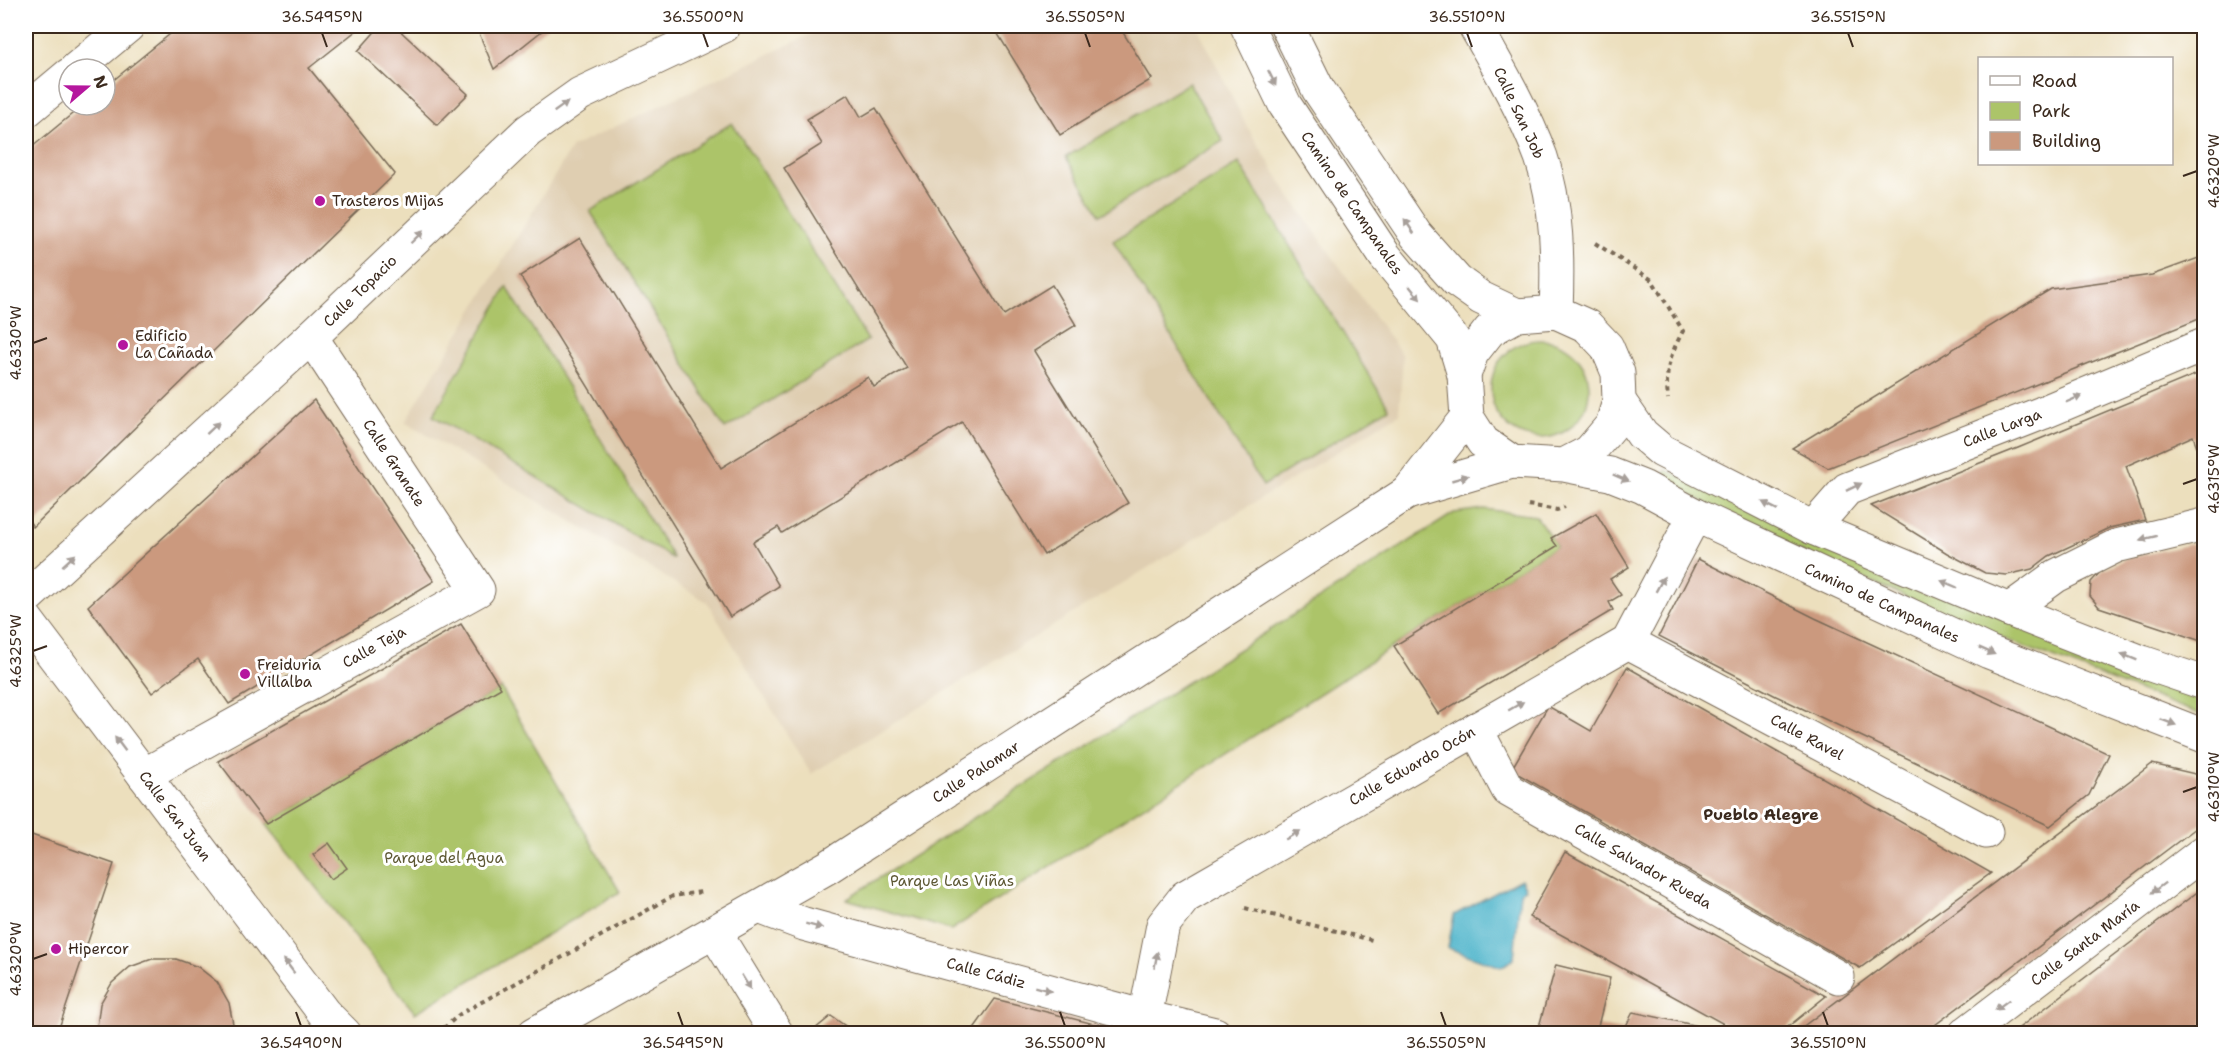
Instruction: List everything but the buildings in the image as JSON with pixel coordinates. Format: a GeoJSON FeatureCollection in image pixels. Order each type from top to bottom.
{"type":"FeatureCollection","features":[{"type":"Feature","properties":{"kind":"street"},"geometry":{"type":"LineString","coordinates":[[91,57],[128,26]]}},
{"type":"Feature","properties":{"kind":"street","name":"Calle Topacio"},"geometry":{"type":"LineString","coordinates":[[26,598],[311,337],[528,131],[580,94],[724,26]]}},
{"type":"Feature","properties":{"kind":"street","name":"Camino de Campanales"},"geometry":{"type":"LineString","coordinates":[[1247,26],[1285,105],[1385,256],[1453,339],[1464,375]]}},
{"type":"Feature","properties":{"kind":"street"},"geometry":{"type":"LineString","coordinates":[[1287,26],[1318,89],[1416,235],[1457,281],[1480,298],[1517,315]]}},
{"type":"Feature","properties":{"kind":"street","name":"Calle San Job"},"geometry":{"type":"LineString","coordinates":[[1475,26],[1509,88],[1541,158],[1551,202],[1558,262],[1556,312]]}},
{"type":"Feature","properties":{"kind":"street"},"geometry":{"type":"LineString","coordinates":[[26,111],[57,85]]}},
{"type":"Feature","properties":{"kind":"street"},"geometry":{"type":"LineString","coordinates":[[1556,312],[1587,326],[1607,347],[1618,374],[1619,401],[1612,425],[1589,452],[1564,465],[1512,462],[1483,442],[1467,417],[1464,375],[1472,353],[1490,330],[1517,315],[1556,312]]}},
{"type":"Feature","properties":{"kind":"street","name":"Calle Granate"},"geometry":{"type":"LineString","coordinates":[[311,337],[478,590]]}},
{"type":"Feature","properties":{"kind":"street","name":"Calle Larga"},"geometry":{"type":"LineString","coordinates":[[1813,528],[1847,489],[2205,345]]}},
{"type":"Feature","properties":{"kind":"street"},"geometry":{"type":"LineString","coordinates":[[1619,401],[1642,434],[1662,451],[1813,528],[2009,610],[2142,662],[2205,683]]}},
{"type":"Feature","properties":{"kind":"street","name":"Calle Palomar"},"geometry":{"type":"LineString","coordinates":[[1407,493],[1467,417]]}},
{"type":"Feature","properties":{"kind":"street","name":"Calle Palomar"},"geometry":{"type":"LineString","coordinates":[[534,1034],[715,933],[851,853],[1407,493],[1512,462]]}},
{"type":"Feature","properties":{"kind":"street","name":"Camino de Campanales"},"geometry":{"type":"LineString","coordinates":[[1564,465],[1610,474],[1642,487],[1695,515],[1989,652],[2205,736]]}},
{"type":"Feature","properties":{"kind":"street"},"geometry":{"type":"LineString","coordinates":[[1628,642],[1695,515]]}},
{"type":"Feature","properties":{"kind":"street"},"geometry":{"type":"LineString","coordinates":[[2009,610],[2056,576],[2116,546],[2205,525]]}},
{"type":"Feature","properties":{"kind":"street","name":"Calle Teja"},"geometry":{"type":"LineString","coordinates":[[144,775],[478,590]]}},
{"type":"Feature","properties":{"kind":"street","name":"Calle San Juan"},"geometry":{"type":"LineString","coordinates":[[26,619],[330,1027]]}},
{"type":"Feature","properties":{"kind":"street","name":"Calle Eduardo Ocón"},"geometry":{"type":"LineString","coordinates":[[1157,1024],[1163,925],[1185,897],[1628,642]]}},
{"type":"Feature","properties":{"kind":"street","name":"Calle Ravel"},"geometry":{"type":"LineString","coordinates":[[1628,642],[1986,832]]}},
{"type":"Feature","properties":{"kind":"street","name":"Calle Salvador Rueda"},"geometry":{"type":"LineString","coordinates":[[1476,729],[1508,790],[1838,977]]}},
{"type":"Feature","properties":{"kind":"street","name":"Calle Santa María"},"geometry":{"type":"LineString","coordinates":[[1965,1034],[2205,852]]}},
{"type":"Feature","properties":{"kind":"street","name":"Calle Cádiz"},"geometry":{"type":"LineString","coordinates":[[759,907],[804,924],[1157,1024],[1215,1034]]}},
{"type":"Feature","properties":{"kind":"street"},"geometry":{"type":"LineString","coordinates":[[715,933],[777,1034]]}},
{"type":"Feature","properties":{"kind":"path"},"geometry":{"type":"LineString","coordinates":[[1191,894],[1372,940]]}},
{"type":"Feature","properties":{"kind":"shaded area"},"geometry":{"type":"Polygon","coordinates":[[[828,26],[1197,26],[1246,125],[1291,198],[1403,356],[1399,414],[811,774],[707,602],[405,422],[572,147],[828,26]]]}},
{"type":"Feature","properties":{"kind":"green space"},"geometry":{"type":"Polygon","coordinates":[[[1189,83],[1223,141],[1100,215],[1066,157],[1189,83]]]}},
{"type":"Feature","properties":{"kind":"green space"},"geometry":{"type":"Polygon","coordinates":[[[732,123],[868,340],[725,429],[590,211],[732,123]]]}},
{"type":"Feature","properties":{"kind":"green space"},"geometry":{"type":"Polygon","coordinates":[[[1239,163],[1389,408],[1263,486],[1113,241],[1239,163]]]}},
{"type":"Feature","properties":{"kind":"green space"},"geometry":{"type":"Polygon","coordinates":[[[507,287],[674,559],[433,416],[507,287]]]}},
{"type":"Feature","properties":{"kind":"green space"},"geometry":{"type":"Polygon","coordinates":[[[1540,340],[1559,344],[1575,354],[1585,370],[1589,389],[1585,408],[1575,424],[1559,434],[1540,438],[1521,434],[1505,424],[1495,408],[1491,389],[1495,370],[1505,354],[1521,344],[1540,340]]]}},
{"type":"Feature","properties":{"kind":"green space"},"geometry":{"type":"Polygon","coordinates":[[[1666,470],[2134,675],[2204,701],[2204,716],[1999,637],[1799,551],[1661,480],[1666,470]]]}},
{"type":"Feature","properties":{"kind":"green space","name":"Parque Las Viñas"},"geometry":{"type":"Polygon","coordinates":[[[1483,509],[1536,516],[1557,546],[1394,646],[951,930],[846,899],[1454,513],[1483,509]]]}},
{"type":"Feature","properties":{"kind":"green space","name":"Parque del Agua"},"geometry":{"type":"Polygon","coordinates":[[[501,688],[620,892],[415,1013],[266,824],[501,688]]]}},
{"type":"Feature","properties":{"kind":"water"},"geometry":{"type":"Polygon","coordinates":[[[1521,879],[1526,889],[1520,892],[1514,959],[1501,967],[1448,948],[1454,915],[1521,879]]]}},
{"type":"Feature","properties":{"kind":"place","name":"Trasteros Mijas"},"geometry":{"type":"Point","coordinates":[320,201]}},
{"type":"Feature","properties":{"kind":"place","name":"Edificio La Cañada"},"geometry":{"type":"Point","coordinates":[123,345]}},
{"type":"Feature","properties":{"kind":"place","name":"Freiduria Villalba"},"geometry":{"type":"Point","coordinates":[245,674]}},
{"type":"Feature","properties":{"kind":"place","name":"Hipercor"},"geometry":{"type":"Point","coordinates":[56,949]}},
{"type":"Feature","properties":{"kind":"district","name":"Pueblo Alegre"},"geometry":{"type":"Point","coordinates":[1761,814]}}]}
